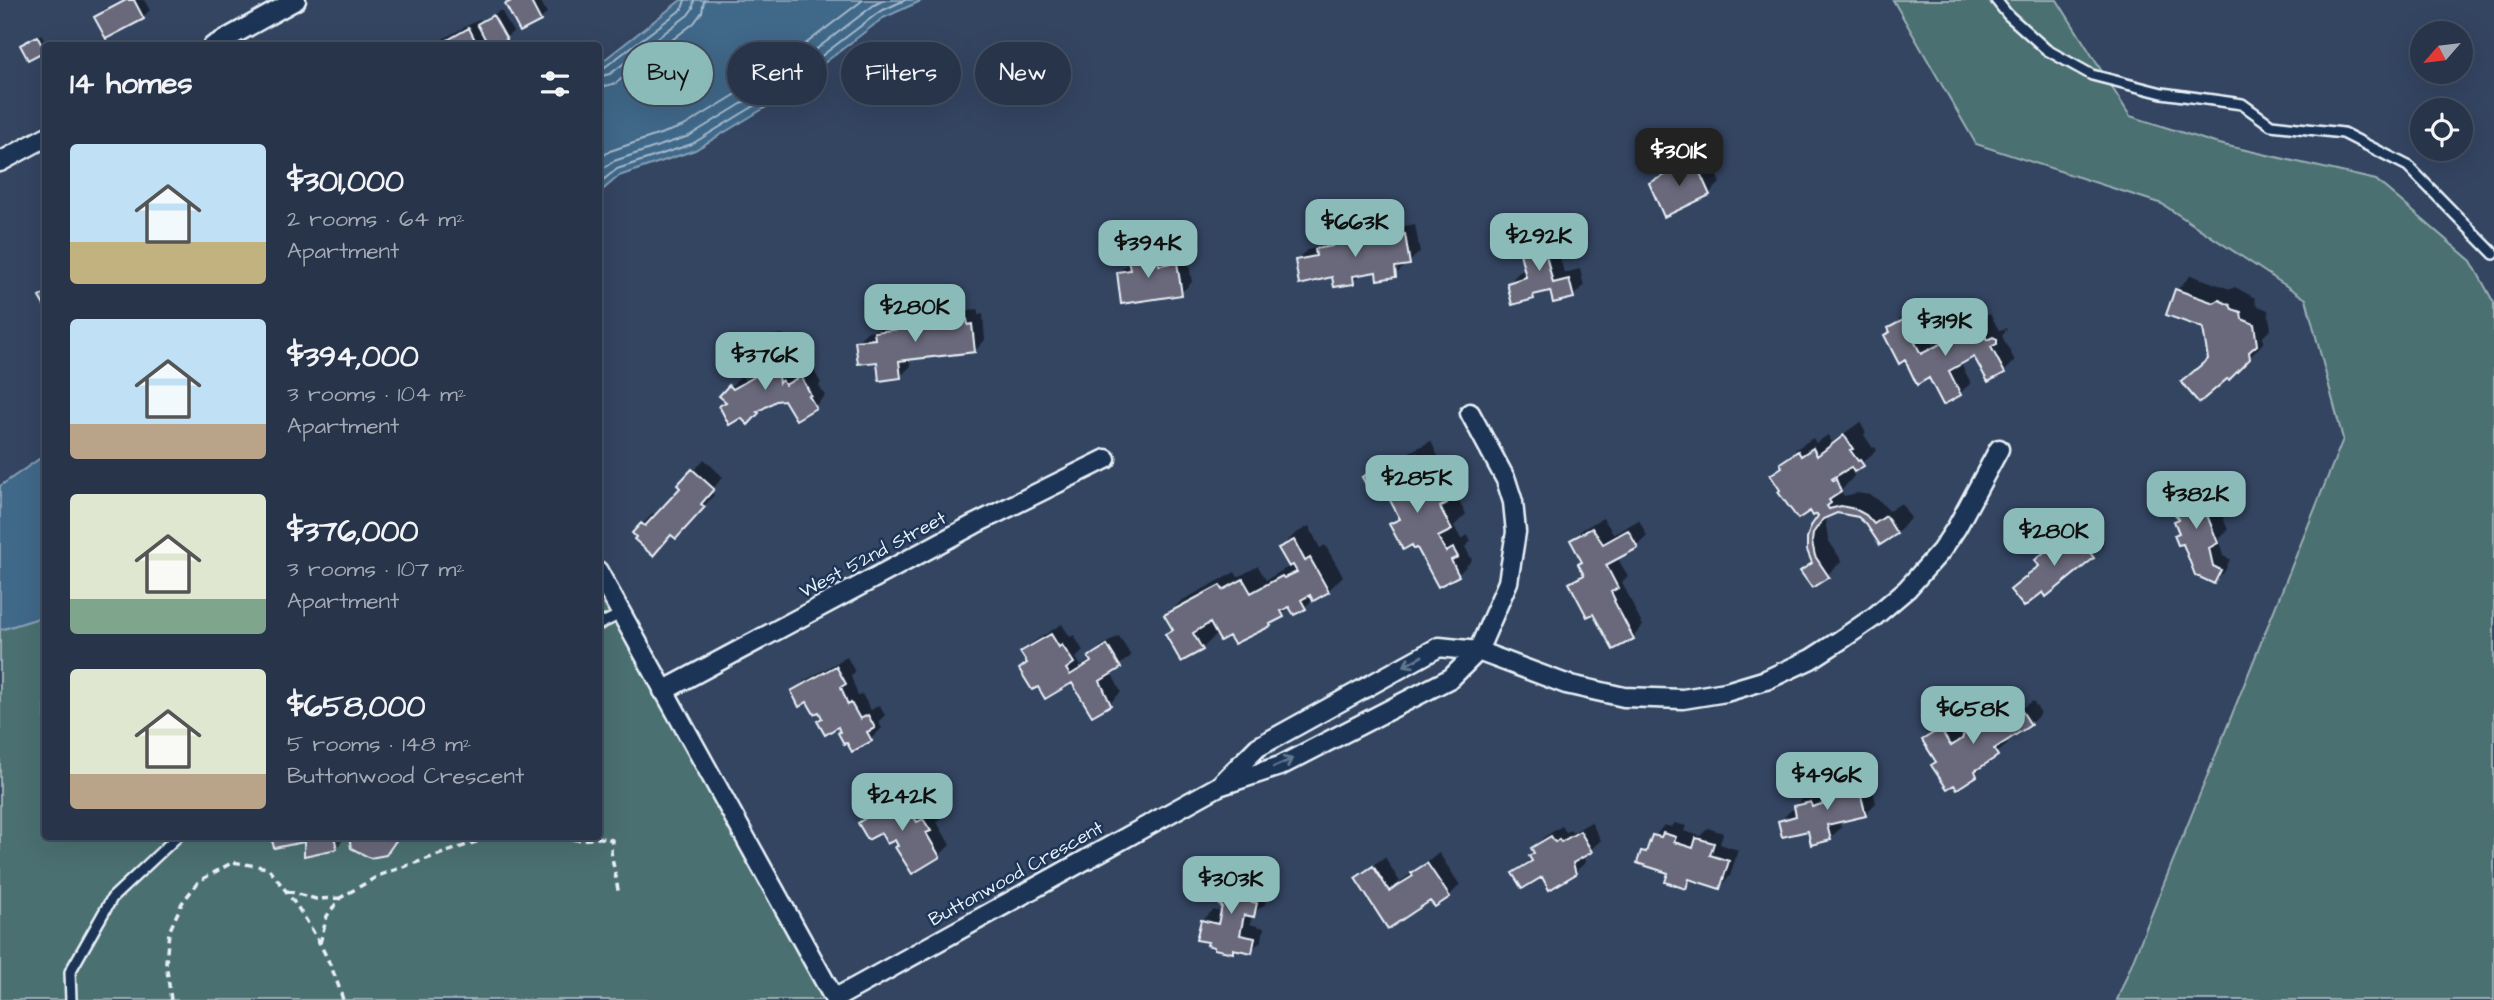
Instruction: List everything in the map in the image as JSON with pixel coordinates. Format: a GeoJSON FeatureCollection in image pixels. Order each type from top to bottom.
{"type":"FeatureCollection","features":[{"type":"Feature","properties":{"kind":"street"},"geometry":{"type":"LineString","coordinates":[[220,42],[290,1]]}},
{"type":"Feature","properties":{"kind":"street"},"geometry":{"type":"LineString","coordinates":[[0,162],[42,139]]}},
{"type":"Feature","properties":{"kind":"street"},"geometry":{"type":"LineString","coordinates":[[1219,786],[1280,766],[1451,678],[1478,651],[1508,582],[1516,531],[1513,502],[1506,480],[1469,413]]}},
{"type":"Feature","properties":{"kind":"street"},"geometry":{"type":"LineString","coordinates":[[1219,786],[1258,747],[1439,647],[1478,651],[1566,684],[1624,697],[1683,699],[1726,692],[1766,680],[1811,659],[1842,639],[1868,622],[1907,589],[1941,551],[1957,527],[1999,449]]}},
{"type":"Feature","properties":{"kind":"street","name":"West 52nd Street"},"geometry":{"type":"LineString","coordinates":[[663,691],[975,524],[1106,459]]}},
{"type":"Feature","properties":{"kind":"street"},"geometry":{"type":"LineString","coordinates":[[602,578],[835,999]]}},
{"type":"Feature","properties":{"kind":"street","name":"Buttonwood Crescent"},"geometry":{"type":"LineString","coordinates":[[835,999],[1219,786]]}},
{"type":"Feature","properties":{"kind":"lane"},"geometry":{"type":"LineString","coordinates":[[1996,0],[2008,15],[2047,50],[2092,75],[2162,93],[2242,104],[2271,125],[2343,132],[2408,166],[2494,254]]}},
{"type":"Feature","properties":{"kind":"lane"},"geometry":{"type":"LineString","coordinates":[[602,623],[621,614]]}},
{"type":"Feature","properties":{"kind":"lane"},"geometry":{"type":"LineString","coordinates":[[71,1000],[71,972],[112,898],[174,840]]}},
{"type":"Feature","properties":{"kind":"path"},"geometry":{"type":"LineString","coordinates":[[602,837],[612,840],[611,852],[619,895]]}},
{"type":"Feature","properties":{"kind":"path"},"geometry":{"type":"LineString","coordinates":[[320,945],[327,916],[340,898],[380,875],[481,840]]}},
{"type":"Feature","properties":{"kind":"path"},"geometry":{"type":"LineString","coordinates":[[172,1000],[166,962],[169,932],[182,903],[198,881],[233,862],[268,868],[295,901],[320,945],[343,1000]]}},
{"type":"Feature","properties":{"kind":"path"},"geometry":{"type":"LineString","coordinates":[[287,891],[316,899],[340,898]]}},
{"type":"Feature","properties":{"kind":"green space"},"geometry":{"type":"Polygon","coordinates":[[[1893,0],[2057,0],[2130,116],[2215,143],[2376,180],[2471,261],[2494,303],[2494,1000],[2117,1000],[2343,439],[2306,299],[2162,204],[1976,144],[1893,0]]]}},
{"type":"Feature","properties":{"kind":"green space"},"geometry":{"type":"Polygon","coordinates":[[[602,593],[823,1000],[0,1000],[0,630],[42,617],[42,840],[602,840],[602,593]]]}},
{"type":"Feature","properties":{"kind":"water"},"geometry":{"type":"Polygon","coordinates":[[[681,0],[923,0],[883,18],[852,42],[841,42],[841,50],[827,61],[827,42],[727,42],[727,105],[769,105],[695,150],[619,176],[602,190],[602,62],[623,45],[623,105],[713,105],[713,42],[627,42],[681,0]]]}},
{"type":"Feature","properties":{"kind":"water"},"geometry":{"type":"Polygon","coordinates":[[[42,457],[42,617],[0,630],[0,486],[42,457]]]}},
{"type":"Feature","properties":{"kind":"building"},"geometry":{"type":"Polygon","coordinates":[[[126,0],[134,0],[144,19],[106,39],[94,17],[126,0]]]}},
{"type":"Feature","properties":{"kind":"building"},"geometry":{"type":"Polygon","coordinates":[[[513,0],[530,0],[541,21],[520,32],[505,4],[513,0]]]}},
{"type":"Feature","properties":{"kind":"building"},"geometry":{"type":"Polygon","coordinates":[[[493,15],[507,40],[487,42],[477,24],[493,15]]]}},
{"type":"Feature","properties":{"kind":"building"},"geometry":{"type":"Polygon","coordinates":[[[469,28],[476,42],[444,42],[469,28]]]}},
{"type":"Feature","properties":{"kind":"building"},"geometry":{"type":"Polygon","coordinates":[[[37,36],[42,53],[28,60],[20,45],[37,36]]]}},
{"type":"Feature","properties":{"kind":"building"},"geometry":{"type":"Polygon","coordinates":[[[1686,159],[1689,167],[1696,164],[1710,195],[1664,217],[1649,183],[1667,174],[1664,168],[1686,159]]]}},
{"type":"Feature","properties":{"kind":"building"},"geometry":{"type":"Polygon","coordinates":[[[1387,228],[1388,237],[1405,234],[1410,265],[1395,267],[1396,277],[1377,280],[1376,272],[1353,276],[1354,284],[1334,287],[1332,277],[1299,285],[1295,260],[1316,256],[1315,249],[1332,246],[1330,237],[1343,235],[1344,240],[1370,235],[1370,232],[1387,228]]]}},
{"type":"Feature","properties":{"kind":"building"},"geometry":{"type":"Polygon","coordinates":[[[1549,228],[1555,249],[1545,251],[1553,283],[1569,279],[1574,298],[1553,303],[1550,291],[1533,295],[1534,299],[1512,305],[1507,283],[1526,277],[1520,253],[1534,250],[1529,234],[1549,228]]]}},
{"type":"Feature","properties":{"kind":"building"},"geometry":{"type":"Polygon","coordinates":[[[1141,251],[1142,259],[1157,256],[1159,265],[1177,262],[1182,295],[1121,304],[1117,272],[1130,270],[1127,253],[1141,251]]]}},
{"type":"Feature","properties":{"kind":"building"},"geometry":{"type":"Polygon","coordinates":[[[2175,289],[2214,303],[2219,300],[2241,312],[2242,319],[2254,324],[2257,345],[2249,352],[2250,359],[2229,380],[2199,403],[2181,382],[2208,359],[2203,328],[2166,315],[2175,289]]]}},
{"type":"Feature","properties":{"kind":"building"},"geometry":{"type":"Polygon","coordinates":[[[923,315],[923,320],[943,317],[944,322],[967,319],[968,325],[972,324],[975,352],[899,361],[901,378],[879,381],[877,362],[858,364],[855,341],[875,339],[874,332],[908,328],[909,317],[923,315]]]}},
{"type":"Feature","properties":{"kind":"building"},"geometry":{"type":"Polygon","coordinates":[[[1903,320],[1921,354],[1979,324],[1987,340],[1993,337],[1997,339],[1997,344],[1991,347],[2005,373],[1988,382],[1974,357],[1949,371],[1961,395],[1943,405],[1929,378],[1917,385],[1905,360],[1899,364],[1884,335],[1890,332],[1888,328],[1903,320]]]}},
{"type":"Feature","properties":{"kind":"building"},"geometry":{"type":"Polygon","coordinates":[[[773,344],[779,383],[782,380],[785,385],[801,376],[816,408],[796,420],[784,400],[776,401],[757,412],[759,413],[748,425],[741,418],[729,425],[719,406],[726,402],[719,396],[729,385],[733,389],[759,374],[755,346],[773,344]]]}},
{"type":"Feature","properties":{"kind":"building"},"geometry":{"type":"Polygon","coordinates":[[[1844,435],[1853,449],[1850,450],[1864,466],[1854,472],[1851,467],[1832,479],[1836,479],[1841,492],[1829,500],[1831,503],[1827,506],[1829,509],[1841,506],[1855,509],[1866,515],[1874,524],[1886,516],[1897,534],[1880,545],[1858,517],[1837,513],[1823,519],[1813,533],[1812,542],[1815,556],[1829,577],[1812,588],[1800,571],[1812,563],[1807,550],[1807,538],[1818,516],[1813,516],[1810,511],[1798,519],[1778,492],[1780,490],[1770,475],[1782,467],[1780,463],[1798,451],[1801,456],[1813,448],[1817,456],[1844,435]]]}},
{"type":"Feature","properties":{"kind":"building"},"geometry":{"type":"Polygon","coordinates":[[[1416,454],[1425,471],[1421,473],[1428,485],[1435,481],[1447,503],[1440,507],[1452,530],[1438,537],[1446,552],[1453,548],[1458,557],[1451,560],[1459,576],[1438,587],[1417,548],[1414,549],[1412,545],[1403,550],[1389,524],[1400,519],[1383,487],[1369,490],[1362,477],[1381,467],[1383,471],[1416,454]]]}},
{"type":"Feature","properties":{"kind":"building"},"geometry":{"type":"Polygon","coordinates":[[[692,469],[714,489],[701,504],[705,507],[676,539],[671,535],[653,556],[634,539],[636,537],[632,533],[641,523],[645,526],[680,488],[677,485],[692,469]]]}},
{"type":"Feature","properties":{"kind":"building"},"geometry":{"type":"Polygon","coordinates":[[[2205,486],[2212,505],[2197,510],[2200,517],[2207,515],[2218,543],[2209,548],[2213,566],[2221,570],[2214,584],[2195,575],[2183,544],[2178,545],[2174,535],[2179,533],[2174,521],[2179,519],[2174,513],[2169,496],[2205,486]]]}},
{"type":"Feature","properties":{"kind":"building"},"geometry":{"type":"Polygon","coordinates":[[[2068,523],[2094,558],[2046,597],[2043,592],[2024,607],[2010,590],[2026,577],[2027,579],[2027,575],[2039,566],[2035,560],[2049,548],[2053,554],[2067,543],[2056,533],[2068,523]]]}},
{"type":"Feature","properties":{"kind":"building"},"geometry":{"type":"Polygon","coordinates":[[[1592,528],[1603,544],[1628,530],[1638,548],[1606,565],[1618,588],[1611,592],[1614,601],[1634,639],[1613,650],[1593,614],[1587,617],[1569,583],[1584,575],[1578,564],[1582,562],[1570,540],[1592,528]]]}},
{"type":"Feature","properties":{"kind":"building"},"geometry":{"type":"Polygon","coordinates":[[[1294,540],[1305,561],[1310,558],[1329,592],[1313,601],[1310,595],[1301,600],[1306,609],[1294,615],[1289,607],[1281,611],[1284,617],[1270,624],[1271,626],[1234,644],[1229,636],[1220,641],[1210,623],[1193,633],[1203,650],[1181,662],[1165,634],[1173,630],[1164,615],[1220,585],[1223,590],[1243,579],[1251,593],[1282,576],[1284,578],[1297,572],[1293,565],[1289,567],[1278,548],[1294,540]]]}},
{"type":"Feature","properties":{"kind":"building"},"geometry":{"type":"Polygon","coordinates":[[[1051,634],[1074,663],[1066,669],[1070,675],[1091,662],[1088,657],[1107,645],[1121,668],[1100,681],[1111,705],[1092,716],[1072,683],[1045,699],[1038,687],[1032,690],[1019,669],[1027,663],[1020,652],[1051,634]]]}},
{"type":"Feature","properties":{"kind":"building"},"geometry":{"type":"Polygon","coordinates":[[[836,666],[846,684],[841,687],[848,705],[851,703],[860,719],[868,715],[875,728],[867,732],[872,741],[852,752],[847,743],[844,744],[838,727],[825,735],[817,721],[822,718],[819,712],[814,714],[807,702],[799,707],[791,691],[836,666]]]}},
{"type":"Feature","properties":{"kind":"building"},"geometry":{"type":"Polygon","coordinates":[[[1997,699],[2009,719],[2022,711],[2031,725],[1994,749],[1998,756],[1975,771],[1977,776],[1957,789],[1954,785],[1947,789],[1931,765],[1936,762],[1922,740],[1940,729],[1951,746],[1962,739],[1965,731],[1973,732],[1986,724],[1978,711],[1997,699]]]}},
{"type":"Feature","properties":{"kind":"building"},"geometry":{"type":"Polygon","coordinates":[[[1855,771],[1866,816],[1827,825],[1831,840],[1811,845],[1808,831],[1782,837],[1778,821],[1796,816],[1794,806],[1811,802],[1812,807],[1825,803],[1824,797],[1840,793],[1836,776],[1855,771]]]}},
{"type":"Feature","properties":{"kind":"building"},"geometry":{"type":"Polygon","coordinates":[[[900,795],[917,822],[923,819],[931,831],[926,833],[940,857],[912,874],[895,847],[898,846],[895,840],[887,844],[881,833],[868,840],[858,823],[900,795]]]}},
{"type":"Feature","properties":{"kind":"building"},"geometry":{"type":"Polygon","coordinates":[[[1580,831],[1592,852],[1573,863],[1576,874],[1549,890],[1542,877],[1522,889],[1512,873],[1532,861],[1529,856],[1534,853],[1531,848],[1551,836],[1555,842],[1559,839],[1561,842],[1580,831]]]}},
{"type":"Feature","properties":{"kind":"building"},"geometry":{"type":"Polygon","coordinates":[[[1663,833],[1676,837],[1674,842],[1693,848],[1696,838],[1714,843],[1710,855],[1729,861],[1720,889],[1689,879],[1686,889],[1665,882],[1668,873],[1637,863],[1641,851],[1646,852],[1652,835],[1661,837],[1663,833]]]}},
{"type":"Feature","properties":{"kind":"building"},"geometry":{"type":"Polygon","coordinates":[[[272,840],[335,840],[337,849],[304,856],[304,842],[274,848],[272,840]]]}},
{"type":"Feature","properties":{"kind":"building"},"geometry":{"type":"Polygon","coordinates":[[[350,840],[396,840],[386,855],[370,858],[351,848],[350,840]]]}},
{"type":"Feature","properties":{"kind":"building"},"geometry":{"type":"Polygon","coordinates":[[[1427,863],[1450,897],[1435,907],[1430,901],[1388,929],[1355,878],[1373,866],[1389,891],[1413,876],[1411,873],[1427,863]]]}},
{"type":"Feature","properties":{"kind":"building"},"geometry":{"type":"Polygon","coordinates":[[[1232,868],[1251,872],[1249,881],[1253,881],[1249,901],[1257,903],[1254,917],[1244,915],[1240,935],[1255,938],[1252,953],[1214,949],[1207,945],[1208,942],[1196,940],[1201,920],[1218,924],[1223,884],[1228,885],[1232,868]]]}}]}
